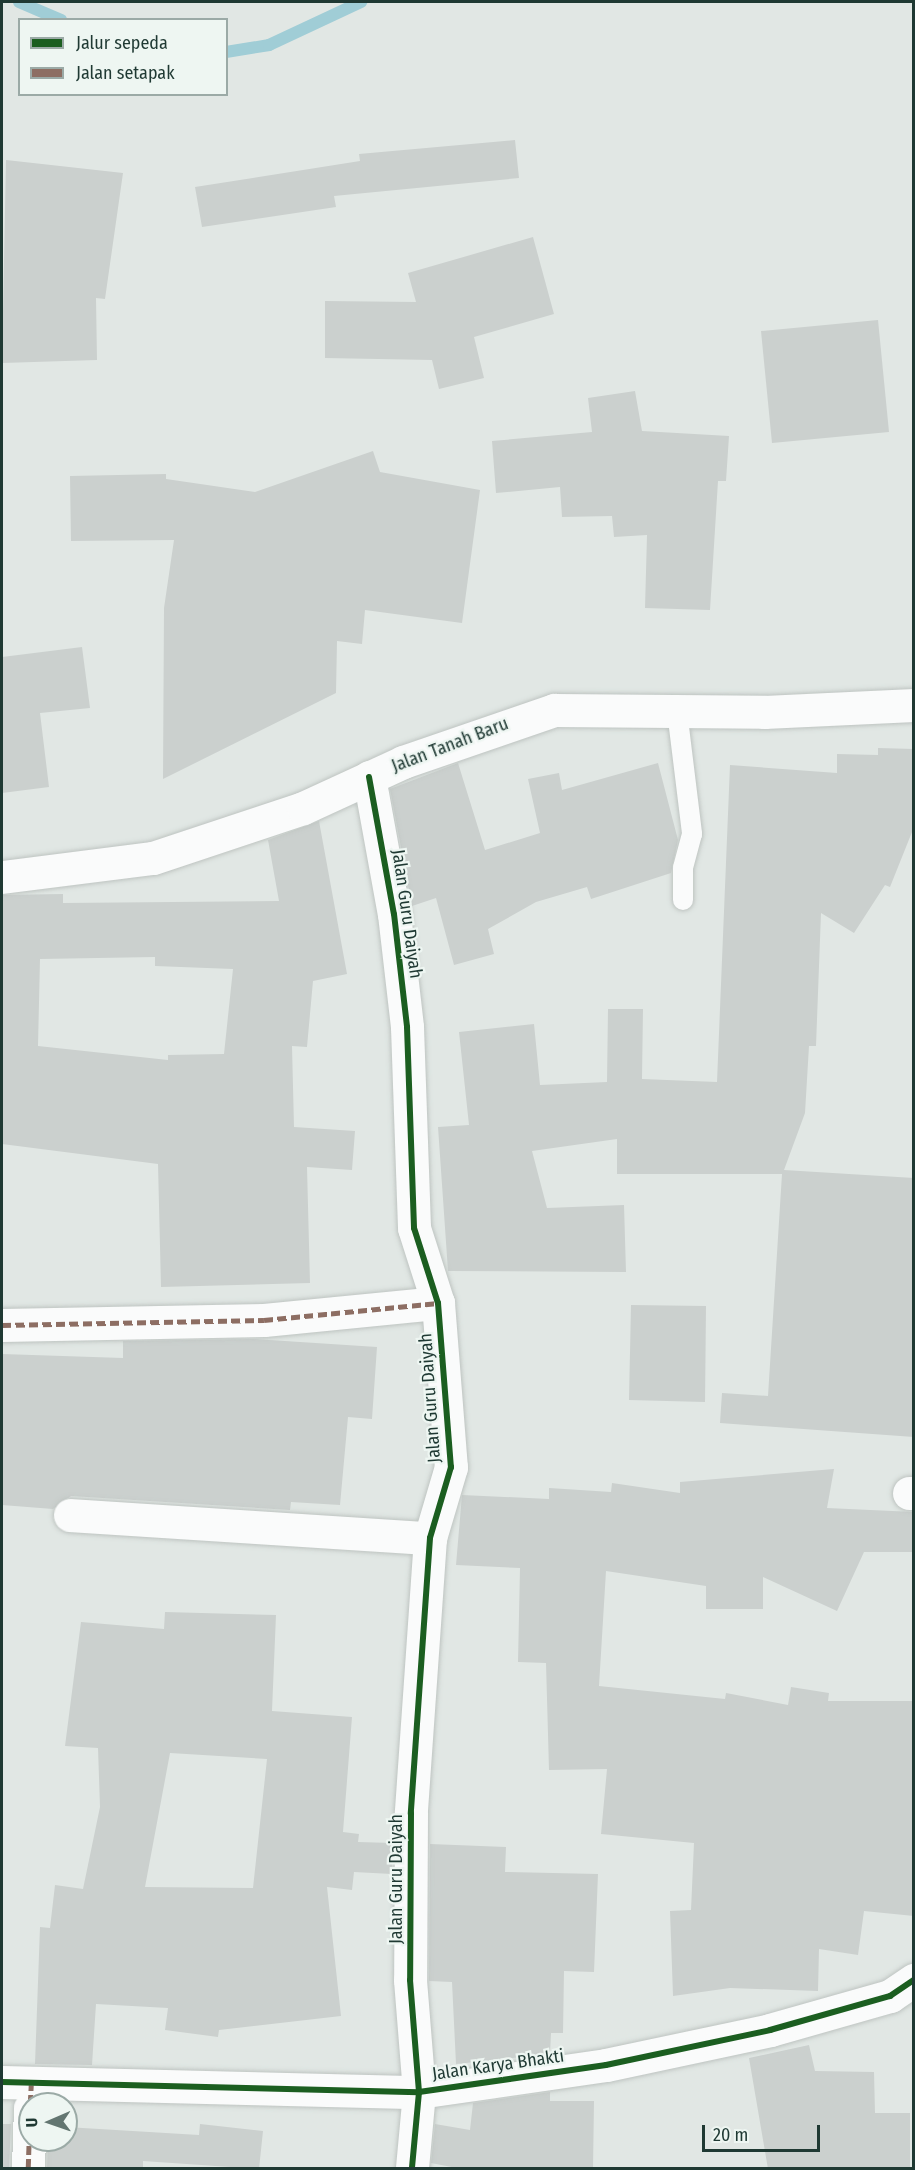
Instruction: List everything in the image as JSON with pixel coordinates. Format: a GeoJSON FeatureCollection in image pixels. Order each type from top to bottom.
{"type":"FeatureCollection","features":[{"type":"Feature","properties":{"kind":"street","name":"Jalan Tanah Baru"},"geometry":{"type":"LineString","coordinates":[[2,877],[153,858],[303,808],[369,777],[554,710],[677,711],[914,705]]}},
{"type":"Feature","properties":{"kind":"street","name":"Jalan Guru Daiyah"},"geometry":{"type":"LineString","coordinates":[[369,777],[407,1027],[414,1228],[438,1303],[451,1467],[430,1538],[411,1814],[410,1980],[419,2092],[412,2169]]}},
{"type":"Feature","properties":{"kind":"street"},"geometry":{"type":"LineString","coordinates":[[2,1325],[264,1320],[438,1303]]}},
{"type":"Feature","properties":{"kind":"street"},"geometry":{"type":"LineString","coordinates":[[70,1515],[430,1538]]}},
{"type":"Feature","properties":{"kind":"street","name":"Jalan Karya Bhakti"},"geometry":{"type":"LineString","coordinates":[[78,2095],[419,2092],[606,2065],[770,2030],[890,1996],[914,1980]]}},
{"type":"Feature","properties":{"kind":"street"},"geometry":{"type":"LineString","coordinates":[[27,2152],[28,2169]]}},
{"type":"Feature","properties":{"kind":"lane"},"geometry":{"type":"LineString","coordinates":[[677,711],[692,834],[683,868],[683,900]]}},
{"type":"Feature","properties":{"kind":"building"},"geometry":{"type":"Polygon","coordinates":[[[515,140],[519,178],[334,196],[336,207],[202,227],[195,187],[360,161],[359,154],[515,140]]]}},
{"type":"Feature","properties":{"kind":"building"},"geometry":{"type":"Polygon","coordinates":[[[6,160],[123,173],[105,299],[96,298],[97,360],[2,363],[6,160]]]}},
{"type":"Feature","properties":{"kind":"building"},"geometry":{"type":"Polygon","coordinates":[[[533,237],[554,314],[474,337],[484,378],[439,389],[432,360],[325,358],[325,301],[416,302],[408,273],[533,237]]]}},
{"type":"Feature","properties":{"kind":"building"},"geometry":{"type":"Polygon","coordinates":[[[878,320],[889,432],[772,443],[761,331],[878,320]]]}},
{"type":"Feature","properties":{"kind":"building"},"geometry":{"type":"Polygon","coordinates":[[[635,391],[642,431],[729,436],[726,481],[718,481],[710,610],[645,608],[647,535],[614,537],[612,516],[562,517],[560,487],[496,493],[492,441],[592,432],[588,398],[635,391]]]}},
{"type":"Feature","properties":{"kind":"building"},"geometry":{"type":"Polygon","coordinates":[[[373,451],[380,472],[480,490],[462,623],[365,610],[362,644],[337,641],[336,693],[163,779],[164,608],[174,540],[71,541],[70,476],[166,474],[166,479],[255,492],[373,451]]]}},
{"type":"Feature","properties":{"kind":"building"},"geometry":{"type":"Polygon","coordinates":[[[82,647],[90,708],[40,713],[49,787],[2,793],[2,657],[82,647]]]}},
{"type":"Feature","properties":{"kind":"building"},"geometry":{"type":"Polygon","coordinates":[[[878,748],[914,749],[914,827],[890,887],[885,885],[854,933],[821,913],[816,1046],[809,1046],[805,1113],[784,1170],[914,1178],[914,1437],[720,1423],[722,1393],[768,1396],[782,1174],[617,1174],[617,1139],[532,1151],[547,1208],[624,1205],[626,1272],[448,1271],[438,1127],[469,1125],[459,1032],[534,1024],[540,1085],[607,1082],[608,1009],[643,1009],[642,1079],[717,1082],[730,765],[837,773],[837,754],[878,755],[878,748]]]}},
{"type":"Feature","properties":{"kind":"building"},"geometry":{"type":"Polygon","coordinates":[[[458,763],[485,850],[540,833],[528,779],[559,773],[562,790],[658,763],[678,840],[671,873],[591,899],[587,887],[536,902],[488,929],[494,954],[454,965],[436,898],[412,906],[390,789],[458,763]]]}},
{"type":"Feature","properties":{"kind":"building"},"geometry":{"type":"Polygon","coordinates":[[[319,821],[347,974],[313,981],[307,1047],[292,1046],[294,1127],[355,1131],[352,1170],[307,1167],[310,1283],[161,1287],[158,1164],[2,1144],[2,895],[63,894],[63,903],[279,901],[268,840],[319,821]],[[155,957],[40,959],[38,1046],[168,1060],[168,1055],[224,1054],[233,969],[155,966],[155,957]]]}},
{"type":"Feature","properties":{"kind":"building"},"geometry":{"type":"Polygon","coordinates":[[[631,1305],[706,1306],[705,1402],[629,1400],[631,1305]]]}},
{"type":"Feature","properties":{"kind":"building"},"geometry":{"type":"Polygon","coordinates":[[[253,1339],[377,1347],[372,1419],[348,1417],[340,1505],[291,1502],[290,1510],[71,1496],[53,1509],[2,1505],[2,1354],[123,1358],[123,1341],[253,1339]]]}},
{"type":"Feature","properties":{"kind":"building"},"geometry":{"type":"Polygon","coordinates":[[[834,1469],[827,1508],[914,1512],[914,1552],[864,1552],[837,1611],[763,1577],[763,1609],[706,1609],[706,1586],[606,1571],[599,1686],[725,1699],[726,1693],[788,1705],[791,1687],[829,1693],[828,1701],[914,1701],[914,1916],[864,1911],[858,1955],[819,1949],[818,1991],[730,1988],[673,1996],[670,1911],[691,1910],[694,1843],[601,1834],[607,1769],[549,1770],[546,1663],[518,1662],[520,1568],[456,1565],[462,1495],[549,1499],[549,1488],[611,1492],[612,1483],[680,1493],[680,1482],[834,1469]]]}},
{"type":"Feature","properties":{"kind":"building"},"geometry":{"type":"Polygon","coordinates":[[[165,1612],[276,1615],[272,1711],[352,1717],[343,1832],[359,1834],[358,1842],[392,1843],[392,1874],[354,1872],[352,1890],[327,1887],[341,2016],[219,2030],[218,2037],[165,2030],[168,2008],[96,2004],[92,2065],[35,2064],[40,1927],[50,1928],[55,1885],[83,1889],[100,1807],[98,1748],[65,1746],[81,1622],[164,1629],[165,1612]],[[170,1753],[145,1887],[253,1888],[267,1759],[170,1753]]]}},
{"type":"Feature","properties":{"kind":"building"},"geometry":{"type":"Polygon","coordinates":[[[430,1844],[506,1847],[505,1872],[598,1874],[594,1972],[564,1971],[563,2033],[551,2033],[550,2054],[456,2064],[452,1982],[429,1981],[430,1844]]]}},
{"type":"Feature","properties":{"kind":"building"},"geometry":{"type":"Polygon","coordinates":[[[809,2045],[815,2071],[874,2072],[875,2113],[910,2113],[910,2169],[768,2169],[749,2058],[809,2045]]]}},
{"type":"Feature","properties":{"kind":"building"},"geometry":{"type":"Polygon","coordinates":[[[550,2092],[550,2101],[594,2101],[593,2169],[462,2169],[431,2163],[435,2124],[470,2130],[473,2103],[550,2092]]]}},
{"type":"Feature","properties":{"kind":"building"},"geometry":{"type":"Polygon","coordinates":[[[2,2124],[11,2124],[9,2169],[2,2169],[2,2124]]]}},
{"type":"Feature","properties":{"kind":"building"},"geometry":{"type":"Polygon","coordinates":[[[200,2124],[263,2131],[259,2169],[143,2161],[143,2169],[47,2169],[48,2152],[78,2152],[78,2128],[199,2135],[200,2124]]]}},
{"type":"Feature","properties":{"kind":"waterway"},"geometry":{"type":"LineString","coordinates":[[19,2],[56,18]]}},
{"type":"Feature","properties":{"kind":"waterway"},"geometry":{"type":"LineString","coordinates":[[228,52],[269,45],[361,2]]}},
{"type":"Feature","properties":{"kind":"marked path"},"geometry":{"type":"LineString","coordinates":[[2,1325],[264,1320],[438,1303]]}},
{"type":"Feature","properties":{"kind":"marked path"},"geometry":{"type":"LineString","coordinates":[[31,2085],[31,2092]]}},
{"type":"Feature","properties":{"kind":"marked path"},"geometry":{"type":"LineString","coordinates":[[28,2168],[29,2152]]}},
{"type":"Feature","properties":{"kind":"cycle path"},"geometry":{"type":"LineString","coordinates":[[369,777],[394,914],[407,1027],[414,1228],[438,1303],[451,1467],[430,1538],[411,1813],[410,1980],[419,2092],[412,2168]]}},
{"type":"Feature","properties":{"kind":"cycle path"},"geometry":{"type":"LineString","coordinates":[[2,2082],[419,2092],[606,2065],[770,2030],[890,1996],[914,1980]]}}]}
